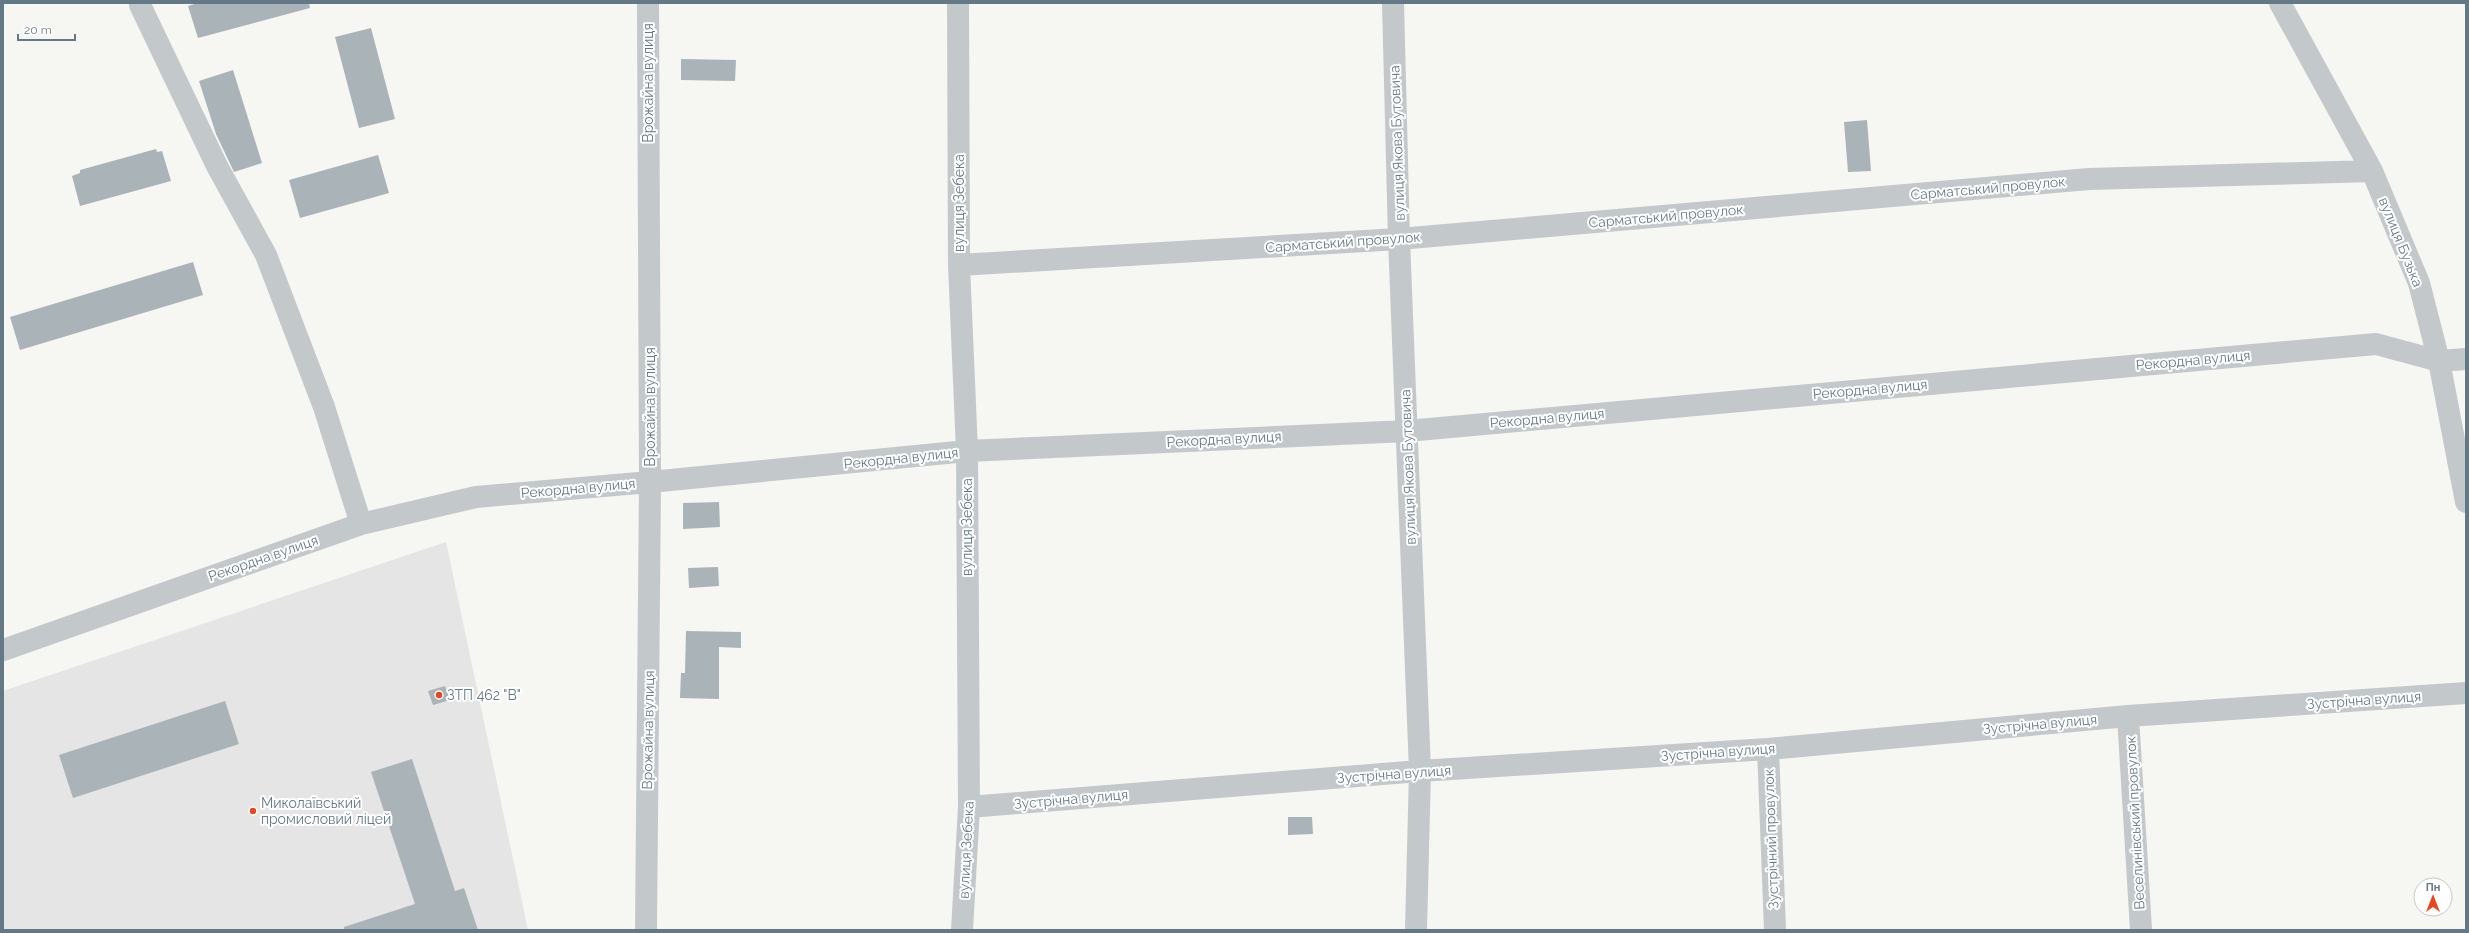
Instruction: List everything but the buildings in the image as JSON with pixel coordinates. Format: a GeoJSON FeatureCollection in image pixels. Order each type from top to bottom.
{"type":"FeatureCollection","features":[{"type":"Feature","properties":{"kind":"street","name":"Врожайна вулиця"},"geometry":{"type":"LineString","coordinates":[[646,930],[650,482],[648,3]]}},
{"type":"Feature","properties":{"kind":"street","name":"вулиця Зебека"},"geometry":{"type":"LineString","coordinates":[[958,3],[959,265],[967,451],[969,807],[962,930]]}},
{"type":"Feature","properties":{"kind":"street","name":"вулиця Якова Бутовича"},"geometry":{"type":"LineString","coordinates":[[1393,3],[1399,239],[1420,771],[1416,930]]}},
{"type":"Feature","properties":{"kind":"street","name":"вулиця Бузька"},"geometry":{"type":"LineString","coordinates":[[2280,3],[2372,170],[2420,283],[2439,361],[2466,502]]}},
{"type":"Feature","properties":{"kind":"street"},"geometry":{"type":"LineString","coordinates":[[140,5],[217,166],[266,255],[324,407],[361,524]]}},
{"type":"Feature","properties":{"kind":"street","name":"Сарматський провулок"},"geometry":{"type":"LineString","coordinates":[[959,265],[1399,239],[2089,179],[2372,170]]}},
{"type":"Feature","properties":{"kind":"street","name":"Рекордна вулиця"},"geometry":{"type":"LineString","coordinates":[[3,650],[361,524],[476,497],[650,482],[967,451],[1407,431],[2376,344],[2439,361],[2466,359]]}},
{"type":"Feature","properties":{"kind":"street","name":"Зустрічна вулиця"},"geometry":{"type":"LineString","coordinates":[[969,807],[1420,771],[1768,749],[2128,716],[2466,693]]}},
{"type":"Feature","properties":{"kind":"street","name":"Веселинівський провулок"},"geometry":{"type":"LineString","coordinates":[[2128,716],[2140,930]]}},
{"type":"Feature","properties":{"kind":"street","name":"Зустрічний провулок"},"geometry":{"type":"LineString","coordinates":[[1768,749],[1775,930]]}},
{"type":"Feature","properties":{"kind":"shaded area","name":"Миколаївський промисловий ліцей"},"geometry":{"type":"Polygon","coordinates":[[[446,542],[528,930],[3,930],[3,691],[446,542]]]}},
{"type":"Feature","properties":{"kind":"place","name":"ЗТП 462 \"В\""},"geometry":{"type":"Point","coordinates":[439,695]}},
{"type":"Feature","properties":{"kind":"place","name":"Миколаївський промисловий ліцей"},"geometry":{"type":"Point","coordinates":[253,811]}}]}
